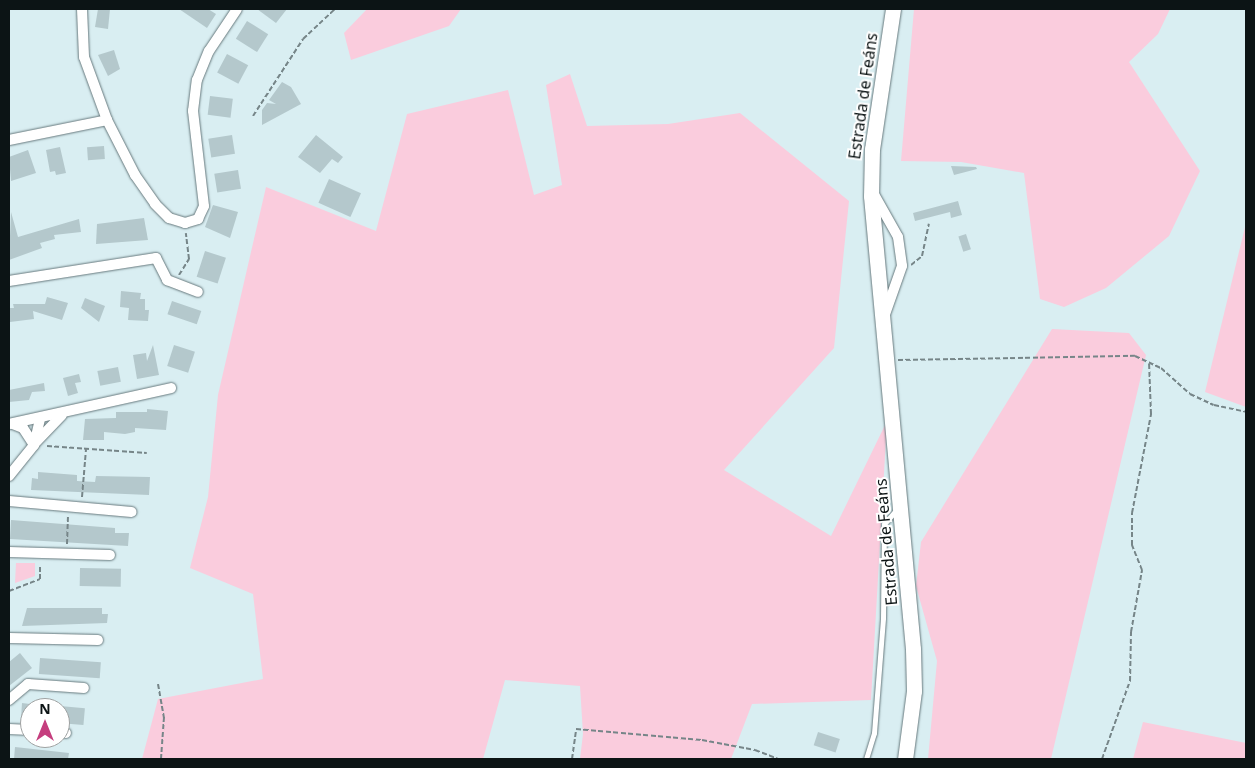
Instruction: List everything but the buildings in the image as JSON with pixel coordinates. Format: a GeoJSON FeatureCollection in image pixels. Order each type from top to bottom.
{"type":"FeatureCollection","features":[{"type":"Feature","properties":{"kind":"street"},"geometry":{"type":"LineString","coordinates":[[82,9],[84,57],[107,120],[134,174],[155,204],[169,218],[185,223],[198,219],[204,206],[193,112],[196,80],[209,51],[237,9]]}},
{"type":"Feature","properties":{"kind":"street","name":"Estrada de Feáns"},"geometry":{"type":"LineString","coordinates":[[892,9],[872,149],[871,188],[885,360],[913,649],[914,691],[906,759]]}},
{"type":"Feature","properties":{"kind":"street"},"geometry":{"type":"LineString","coordinates":[[9,140],[107,120]]}},
{"type":"Feature","properties":{"kind":"street","name":"Estrada de Feáns"},"geometry":{"type":"LineString","coordinates":[[871,188],[898,237],[902,266],[882,321]]}},
{"type":"Feature","properties":{"kind":"street"},"geometry":{"type":"LineString","coordinates":[[9,281],[156,258],[171,282],[198,292]]}},
{"type":"Feature","properties":{"kind":"street"},"geometry":{"type":"LineString","coordinates":[[11,424],[40,420],[105,400],[171,388]]}},
{"type":"Feature","properties":{"kind":"street"},"geometry":{"type":"LineString","coordinates":[[9,476],[34,445],[65,413]]}},
{"type":"Feature","properties":{"kind":"street"},"geometry":{"type":"LineString","coordinates":[[34,445],[40,420]]}},
{"type":"Feature","properties":{"kind":"street"},"geometry":{"type":"LineString","coordinates":[[11,424],[23,428],[34,445]]}},
{"type":"Feature","properties":{"kind":"street"},"geometry":{"type":"LineString","coordinates":[[9,502],[132,512]]}},
{"type":"Feature","properties":{"kind":"street"},"geometry":{"type":"LineString","coordinates":[[9,552],[110,555]]}},
{"type":"Feature","properties":{"kind":"street"},"geometry":{"type":"LineString","coordinates":[[9,638],[98,640]]}},
{"type":"Feature","properties":{"kind":"street"},"geometry":{"type":"LineString","coordinates":[[9,700],[28,684],[84,688]]}},
{"type":"Feature","properties":{"kind":"lane"},"geometry":{"type":"LineString","coordinates":[[866,759],[874,733],[884,618],[884,524],[899,506]]}},
{"type":"Feature","properties":{"kind":"path"},"geometry":{"type":"LineString","coordinates":[[252,116],[303,39],[335,9]]}},
{"type":"Feature","properties":{"kind":"path"},"geometry":{"type":"LineString","coordinates":[[171,282],[184,272],[189,259],[185,223]]}},
{"type":"Feature","properties":{"kind":"path"},"geometry":{"type":"LineString","coordinates":[[902,266],[917,264],[922,256],[929,224]]}},
{"type":"Feature","properties":{"kind":"path"},"geometry":{"type":"LineString","coordinates":[[885,360],[1135,356],[1161,368],[1190,394],[1214,405],[1246,412]]}},
{"type":"Feature","properties":{"kind":"path"},"geometry":{"type":"LineString","coordinates":[[1102,759],[1130,682],[1131,632],[1142,570],[1132,545],[1132,514],[1151,414],[1149,362]]}},
{"type":"Feature","properties":{"kind":"path"},"geometry":{"type":"LineString","coordinates":[[34,445],[147,453]]}},
{"type":"Feature","properties":{"kind":"path"},"geometry":{"type":"LineString","coordinates":[[81,499],[86,449]]}},
{"type":"Feature","properties":{"kind":"path"},"geometry":{"type":"LineString","coordinates":[[67,554],[68,516]]}},
{"type":"Feature","properties":{"kind":"path"},"geometry":{"type":"LineString","coordinates":[[9,591],[40,579],[40,561],[49,561]]}},
{"type":"Feature","properties":{"kind":"path"},"geometry":{"type":"LineString","coordinates":[[158,684],[164,717],[161,759]]}},
{"type":"Feature","properties":{"kind":"path"},"geometry":{"type":"LineString","coordinates":[[572,759],[576,730],[702,740],[756,750],[779,759]]}},
{"type":"Feature","properties":{"kind":"shaded area"},"geometry":{"type":"Polygon","coordinates":[[[367,9],[461,9],[449,26],[351,60],[344,33],[367,9]]]}},
{"type":"Feature","properties":{"kind":"shaded area"},"geometry":{"type":"Polygon","coordinates":[[[914,9],[1170,9],[1158,34],[1129,62],[1200,171],[1169,236],[1106,288],[1064,307],[1040,299],[1024,173],[961,162],[901,161],[914,9]]]}},
{"type":"Feature","properties":{"kind":"shaded area"},"geometry":{"type":"Polygon","coordinates":[[[570,74],[587,126],[668,124],[740,113],[849,201],[834,348],[724,470],[831,536],[887,421],[871,700],[752,704],[731,759],[580,759],[583,734],[580,686],[505,680],[483,759],[142,759],[158,699],[263,679],[253,594],[190,568],[208,497],[218,395],[266,187],[376,231],[407,114],[508,90],[534,195],[562,185],[546,85],[570,74]]]}},
{"type":"Feature","properties":{"kind":"shaded area"},"geometry":{"type":"Polygon","coordinates":[[[1246,223],[1246,407],[1205,392],[1246,223]]]}},
{"type":"Feature","properties":{"kind":"shaded area"},"geometry":{"type":"Polygon","coordinates":[[[1052,329],[1129,333],[1146,355],[1051,759],[928,759],[937,661],[916,586],[921,542],[1052,329]]]}},
{"type":"Feature","properties":{"kind":"shaded area"},"geometry":{"type":"Polygon","coordinates":[[[16,563],[35,563],[35,576],[15,583],[16,563]]]}},
{"type":"Feature","properties":{"kind":"shaded area"},"geometry":{"type":"Polygon","coordinates":[[[1143,722],[1246,743],[1246,759],[1133,759],[1143,722]]]}}]}
